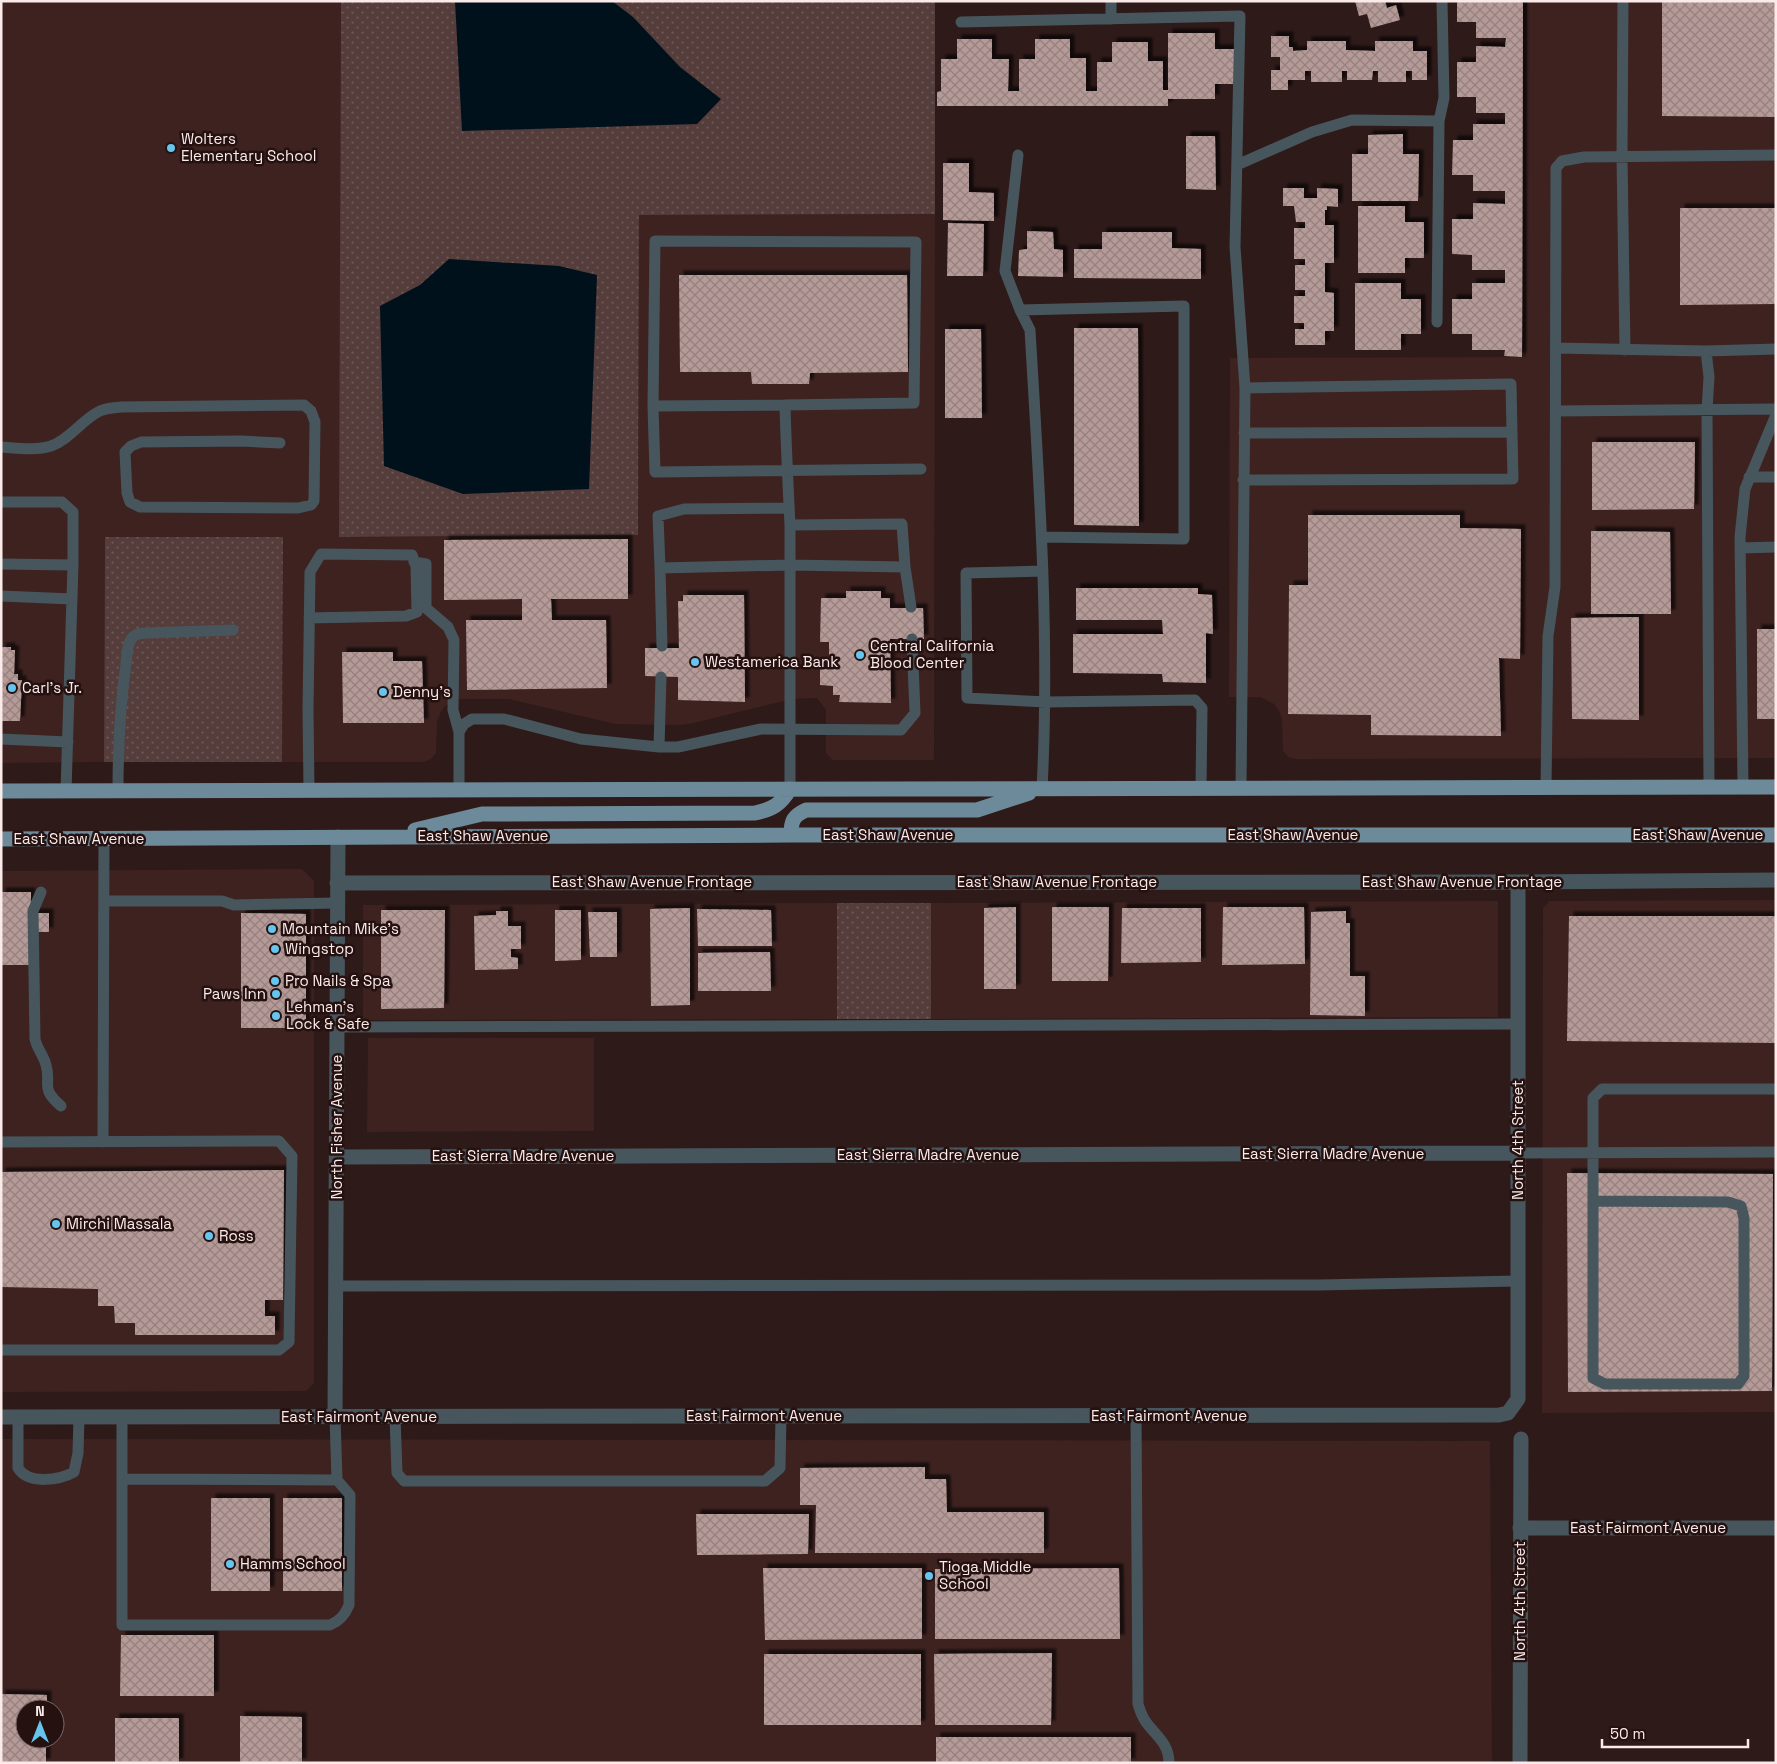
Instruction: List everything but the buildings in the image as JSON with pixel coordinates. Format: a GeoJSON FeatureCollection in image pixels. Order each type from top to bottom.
{"type":"FeatureCollection","features":[{"type":"Feature","properties":{"kind":"main road"},"geometry":{"type":"LineString","coordinates":[[1,791],[1776,787]]}},
{"type":"Feature","properties":{"kind":"main road"},"geometry":{"type":"LineString","coordinates":[[389,836],[482,814],[755,813],[775,807],[782,801],[790,789]]}},
{"type":"Feature","properties":{"kind":"main road"},"geometry":{"type":"LineString","coordinates":[[791,835],[791,824],[797,814],[806,810],[977,810],[1042,789]]}},
{"type":"Feature","properties":{"kind":"main road","name":"East Shaw Avenue"},"geometry":{"type":"LineString","coordinates":[[1,839],[791,835],[1776,835]]}},
{"type":"Feature","properties":{"kind":"street","name":"North Fisher Avenue"},"geometry":{"type":"LineString","coordinates":[[335,1417],[338,837]]}},
{"type":"Feature","properties":{"kind":"street","name":"East Shaw Avenue Frontage"},"geometry":{"type":"LineString","coordinates":[[337,883],[1776,880]]}},
{"type":"Feature","properties":{"kind":"street","name":"North 4th Street"},"geometry":{"type":"LineString","coordinates":[[1518,882],[1518,1399]]}},
{"type":"Feature","properties":{"kind":"street","name":"East Sierra Madre Avenue"},"geometry":{"type":"LineString","coordinates":[[337,1156],[1518,1153]]}},
{"type":"Feature","properties":{"kind":"street","name":"East Fairmont Avenue"},"geometry":{"type":"LineString","coordinates":[[1,1417],[1499,1415],[1508,1413],[1518,1399]]}},
{"type":"Feature","properties":{"kind":"street","name":"North 4th Street"},"geometry":{"type":"LineString","coordinates":[[1520,1763],[1521,1439]]}},
{"type":"Feature","properties":{"kind":"street","name":"East Fairmont Avenue"},"geometry":{"type":"LineString","coordinates":[[1520,1528],[1776,1528]]}},
{"type":"Feature","properties":{"kind":"lane"},"geometry":{"type":"LineString","coordinates":[[1111,1],[1111,19]]}},
{"type":"Feature","properties":{"kind":"lane"},"geometry":{"type":"LineString","coordinates":[[1437,322],[1439,121],[1444,98],[1442,1]]}},
{"type":"Feature","properties":{"kind":"lane"},"geometry":{"type":"LineString","coordinates":[[1623,1],[1622,157],[1625,350]]}},
{"type":"Feature","properties":{"kind":"lane"},"geometry":{"type":"LineString","coordinates":[[961,22],[1240,16],[1235,247],[1245,388],[1241,788]]}},
{"type":"Feature","properties":{"kind":"lane"},"geometry":{"type":"LineString","coordinates":[[1237,165],[1312,132],[1352,120],[1439,121]]}},
{"type":"Feature","properties":{"kind":"lane"},"geometry":{"type":"LineString","coordinates":[[1018,156],[1005,271],[1030,330],[1043,571],[1046,702],[1042,789]]}},
{"type":"Feature","properties":{"kind":"lane"},"geometry":{"type":"LineString","coordinates":[[1546,787],[1548,636],[1554,587],[1556,168],[1562,161],[1584,157],[1776,156]]}},
{"type":"Feature","properties":{"kind":"lane"},"geometry":{"type":"LineString","coordinates":[[654,406],[914,403],[916,242],[655,241],[654,406],[655,472],[921,469]]}},
{"type":"Feature","properties":{"kind":"lane"},"geometry":{"type":"LineString","coordinates":[[1020,310],[1184,306],[1184,539],[1042,537]]}},
{"type":"Feature","properties":{"kind":"lane"},"geometry":{"type":"LineString","coordinates":[[1556,348],[1706,351],[1776,348]]}},
{"type":"Feature","properties":{"kind":"lane"},"geometry":{"type":"LineString","coordinates":[[1706,351],[1709,377],[1707,410],[1709,787]]}},
{"type":"Feature","properties":{"kind":"lane"},"geometry":{"type":"LineString","coordinates":[[1243,480],[1513,479],[1511,384],[1245,388]]}},
{"type":"Feature","properties":{"kind":"lane"},"geometry":{"type":"LineString","coordinates":[[1,447],[34,448],[50,446],[65,438],[99,411],[121,407],[304,405],[311,410],[315,422],[314,501],[311,505],[298,508],[140,507],[130,502],[126,493],[126,452],[131,446],[141,442],[241,441],[280,443]]}},
{"type":"Feature","properties":{"kind":"lane"},"geometry":{"type":"LineString","coordinates":[[785,405],[790,525],[790,789]]}},
{"type":"Feature","properties":{"kind":"lane"},"geometry":{"type":"LineString","coordinates":[[1556,411],[1776,409]]}},
{"type":"Feature","properties":{"kind":"lane"},"geometry":{"type":"LineString","coordinates":[[1743,786],[1740,548],[1745,488],[1776,415]]}},
{"type":"Feature","properties":{"kind":"lane"},"geometry":{"type":"LineString","coordinates":[[1244,433],[1512,432]]}},
{"type":"Feature","properties":{"kind":"lane"},"geometry":{"type":"LineString","coordinates":[[1750,477],[1776,477]]}},
{"type":"Feature","properties":{"kind":"lane"},"geometry":{"type":"LineString","coordinates":[[1,502],[62,502],[73,512],[66,791]]}},
{"type":"Feature","properties":{"kind":"lane"},"geometry":{"type":"LineString","coordinates":[[662,646],[658,516],[684,509],[789,508]]}},
{"type":"Feature","properties":{"kind":"lane"},"geometry":{"type":"LineString","coordinates":[[790,525],[902,524],[905,568],[911,607]]}},
{"type":"Feature","properties":{"kind":"lane"},"geometry":{"type":"LineString","coordinates":[[1740,548],[1776,547]]}},
{"type":"Feature","properties":{"kind":"lane"},"geometry":{"type":"LineString","coordinates":[[309,618],[406,616],[417,612],[416,566],[412,556],[321,554],[310,572],[309,618],[309,790]]}},
{"type":"Feature","properties":{"kind":"lane"},"geometry":{"type":"LineString","coordinates":[[414,562],[426,564],[426,608],[448,627],[454,640],[453,710],[459,732],[459,790]]}},
{"type":"Feature","properties":{"kind":"lane"},"geometry":{"type":"LineString","coordinates":[[1,564],[73,565]]}},
{"type":"Feature","properties":{"kind":"lane"},"geometry":{"type":"LineString","coordinates":[[660,568],[790,565],[905,568]]}},
{"type":"Feature","properties":{"kind":"lane"},"geometry":{"type":"LineString","coordinates":[[1043,571],[966,573],[967,698],[1046,702],[1195,700],[1202,708],[1201,788]]}},
{"type":"Feature","properties":{"kind":"lane"},"geometry":{"type":"LineString","coordinates":[[1,596],[72,599]]}},
{"type":"Feature","properties":{"kind":"lane"},"geometry":{"type":"LineString","coordinates":[[118,790],[119,735],[124,676],[128,647],[132,638],[137,634],[146,633],[233,630]]}},
{"type":"Feature","properties":{"kind":"lane"},"geometry":{"type":"LineString","coordinates":[[459,732],[464,724],[472,719],[504,719],[581,739],[659,747],[678,747],[761,729],[901,730],[915,713],[912,639]]}},
{"type":"Feature","properties":{"kind":"lane"},"geometry":{"type":"LineString","coordinates":[[659,747],[661,677]]}},
{"type":"Feature","properties":{"kind":"lane"},"geometry":{"type":"LineString","coordinates":[[1,740],[68,742]]}},
{"type":"Feature","properties":{"kind":"lane"},"geometry":{"type":"LineString","coordinates":[[103,1142],[104,839]]}},
{"type":"Feature","properties":{"kind":"lane"},"geometry":{"type":"LineString","coordinates":[[41,892],[33,911],[35,1039],[47,1066],[47,1089],[52,1099],[61,1106]]}},
{"type":"Feature","properties":{"kind":"lane"},"geometry":{"type":"LineString","coordinates":[[104,901],[222,901],[234,905],[337,903]]}},
{"type":"Feature","properties":{"kind":"lane"},"geometry":{"type":"LineString","coordinates":[[336,1027],[1518,1024]]}},
{"type":"Feature","properties":{"kind":"lane"},"geometry":{"type":"LineString","coordinates":[[1594,1201],[1728,1202],[1741,1206],[1744,1218],[1744,1376],[1738,1384],[1605,1384],[1594,1378],[1593,1098],[1602,1089],[1776,1089]]}},
{"type":"Feature","properties":{"kind":"lane"},"geometry":{"type":"LineString","coordinates":[[1,1142],[278,1141],[292,1156],[289,1342],[279,1350],[1,1350]]}},
{"type":"Feature","properties":{"kind":"lane"},"geometry":{"type":"LineString","coordinates":[[1518,1153],[1776,1152]]}},
{"type":"Feature","properties":{"kind":"lane"},"geometry":{"type":"LineString","coordinates":[[336,1286],[1318,1284],[1518,1281]]}},
{"type":"Feature","properties":{"kind":"lane"},"geometry":{"type":"LineString","coordinates":[[395,1417],[397,1473],[404,1481],[765,1481],[780,1468],[782,1416]]}},
{"type":"Feature","properties":{"kind":"lane"},"geometry":{"type":"LineString","coordinates":[[1136,1416],[1138,1704],[1144,1721],[1164,1742],[1169,1763]]}},
{"type":"Feature","properties":{"kind":"lane"},"geometry":{"type":"LineString","coordinates":[[18,1417],[18,1468],[20,1472],[27,1476],[45,1479],[67,1476],[74,1472],[78,1452],[80,1417]]}},
{"type":"Feature","properties":{"kind":"lane"},"geometry":{"type":"LineString","coordinates":[[122,1417],[122,1625],[330,1625],[338,1622],[346,1613],[349,1605],[350,1495],[336,1480],[335,1417]]}},
{"type":"Feature","properties":{"kind":"lane"},"geometry":{"type":"LineString","coordinates":[[122,1479],[336,1480]]}},
{"type":"Feature","properties":{"kind":"shaded area"},"geometry":{"type":"Polygon","coordinates":[[[1,1],[341,1],[340,537],[638,535],[639,215],[935,214],[934,760],[833,760],[826,753],[826,710],[817,698],[792,699],[690,724],[678,725],[615,724],[509,699],[460,699],[444,707],[440,714],[437,721],[436,753],[431,759],[424,762],[282,762],[283,537],[105,537],[104,762],[1,763],[1,1]]]}},
{"type":"Feature","properties":{"kind":"shaded area"},"geometry":{"type":"Polygon","coordinates":[[[341,1],[935,1],[935,214],[639,215],[638,535],[339,537],[341,1]]]}},
{"type":"Feature","properties":{"kind":"shaded area"},"geometry":{"type":"Polygon","coordinates":[[[1527,1],[1776,1],[1776,758],[1296,759],[1288,757],[1283,751],[1282,719],[1274,704],[1260,697],[1229,697],[1230,358],[1526,357],[1527,1]]]}},
{"type":"Feature","properties":{"kind":"shaded area"},"geometry":{"type":"Polygon","coordinates":[[[105,537],[283,537],[282,762],[104,762],[105,537]]]}},
{"type":"Feature","properties":{"kind":"shaded area"},"geometry":{"type":"Polygon","coordinates":[[[302,869],[314,881],[314,1383],[306,1391],[1,1392],[1,871],[302,869]]]}},
{"type":"Feature","properties":{"kind":"shaded area"},"geometry":{"type":"Polygon","coordinates":[[[1776,900],[1776,1412],[1542,1413],[1543,908],[1549,901],[1776,900]]]}},
{"type":"Feature","properties":{"kind":"shaded area"},"geometry":{"type":"Polygon","coordinates":[[[1498,901],[1498,1017],[931,1019],[931,903],[1498,901]]]}},
{"type":"Feature","properties":{"kind":"shaded area"},"geometry":{"type":"Polygon","coordinates":[[[837,903],[837,1019],[363,1020],[363,905],[837,903]]]}},
{"type":"Feature","properties":{"kind":"shaded area"},"geometry":{"type":"Polygon","coordinates":[[[837,903],[931,903],[931,1019],[837,1019],[837,903]]]}},
{"type":"Feature","properties":{"kind":"shaded area"},"geometry":{"type":"Polygon","coordinates":[[[368,1038],[594,1038],[594,1131],[367,1132],[368,1038]]]}},
{"type":"Feature","properties":{"kind":"shaded area","name":"Tioga Middle School"},"geometry":{"type":"Polygon","coordinates":[[[1,1439],[1490,1441],[1492,1763],[1,1763],[1,1439]]]}},
{"type":"Feature","properties":{"kind":"water"},"geometry":{"type":"Polygon","coordinates":[[[455,1],[612,1],[633,17],[680,67],[721,99],[697,124],[462,131],[455,1]]]}},
{"type":"Feature","properties":{"kind":"water"},"geometry":{"type":"Polygon","coordinates":[[[449,259],[559,266],[597,275],[589,489],[463,494],[384,466],[380,306],[420,285],[449,259]]]}},
{"type":"Feature","properties":{"kind":"place","name":"Wolters Elementary School"},"geometry":{"type":"Point","coordinates":[171,148]}},
{"type":"Feature","properties":{"kind":"place","name":"Central California Blood Center"},"geometry":{"type":"Point","coordinates":[860,655]}},
{"type":"Feature","properties":{"kind":"place","name":"Westamerica Bank"},"geometry":{"type":"Point","coordinates":[695,662]}},
{"type":"Feature","properties":{"kind":"place","name":"Carl's Jr."},"geometry":{"type":"Point","coordinates":[12,688]}},
{"type":"Feature","properties":{"kind":"place","name":"Denny's"},"geometry":{"type":"Point","coordinates":[383,692]}},
{"type":"Feature","properties":{"kind":"place","name":"Mountain Mike's"},"geometry":{"type":"Point","coordinates":[272,929]}},
{"type":"Feature","properties":{"kind":"place","name":"Wingstop"},"geometry":{"type":"Point","coordinates":[275,949]}},
{"type":"Feature","properties":{"kind":"place","name":"Pro Nails & Spa"},"geometry":{"type":"Point","coordinates":[275,981]}},
{"type":"Feature","properties":{"kind":"place","name":"Paws Inn"},"geometry":{"type":"Point","coordinates":[276,994]}},
{"type":"Feature","properties":{"kind":"place","name":"Lehman's Lock & Safe"},"geometry":{"type":"Point","coordinates":[276,1016]}},
{"type":"Feature","properties":{"kind":"place","name":"Mirchi Massala"},"geometry":{"type":"Point","coordinates":[56,1224]}},
{"type":"Feature","properties":{"kind":"place","name":"Ross"},"geometry":{"type":"Point","coordinates":[209,1236]}},
{"type":"Feature","properties":{"kind":"place","name":"Hamms School"},"geometry":{"type":"Point","coordinates":[230,1564]}},
{"type":"Feature","properties":{"kind":"place","name":"Tioga Middle School"},"geometry":{"type":"Point","coordinates":[929,1576]}}]}
